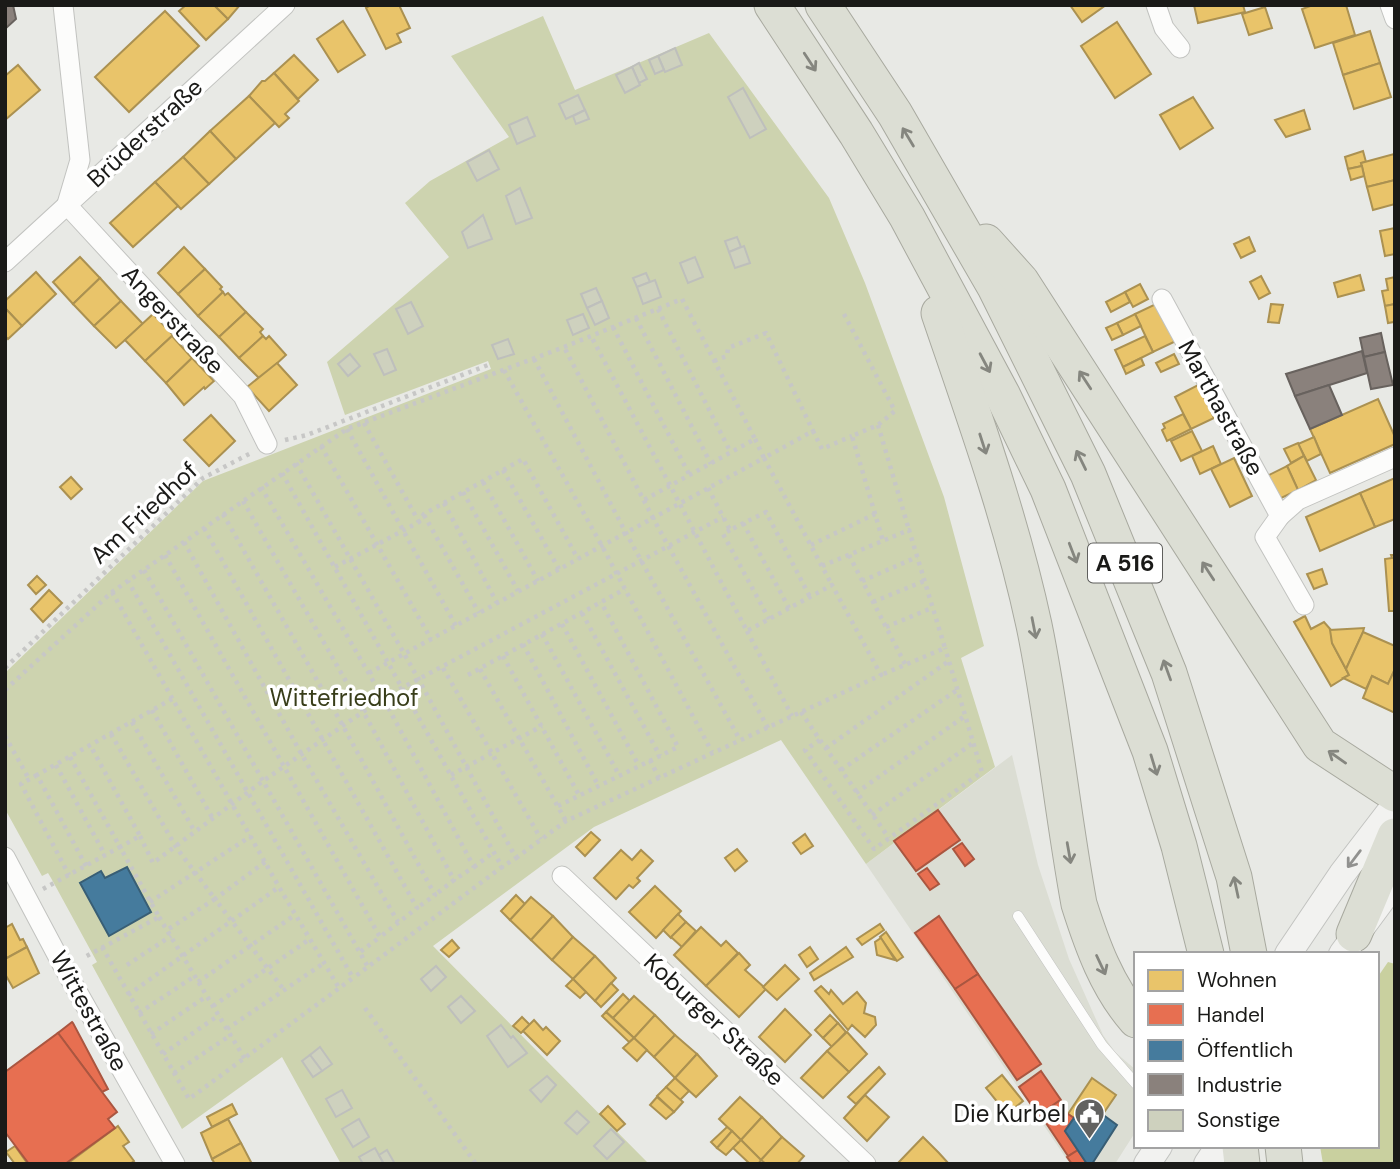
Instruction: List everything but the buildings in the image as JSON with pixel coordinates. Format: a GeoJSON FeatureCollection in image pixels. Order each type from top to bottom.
{"type":"FeatureCollection","features":[{"type":"Feature","properties":{"kind":"highway","name":"A 516"},"geometry":{"type":"LineString","coordinates":[[772,5],[856,133],[907,217],[1003,396],[1048,489],[1150,751],[1179,846],[1206,952]]}},
{"type":"Feature","properties":{"kind":"highway","name":"A 516"},"geometry":{"type":"LineString","coordinates":[[823,5],[895,114],[995,287],[1088,474],[1169,673],[1234,877],[1249,952]]}},
{"type":"Feature","properties":{"kind":"highway"},"geometry":{"type":"LineString","coordinates":[[943,196],[1021,281],[1320,745],[1395,794]]}},
{"type":"Feature","properties":{"kind":"highway"},"geometry":{"type":"LineString","coordinates":[[907,217],[975,418],[1018,559],[1034,627],[1079,904],[1091,943],[1106,976],[1134,1017]]}},
{"type":"Feature","properties":{"kind":"highway"},"geometry":{"type":"LineString","coordinates":[[1348,944],[1395,836]]}},
{"type":"Feature","properties":{"kind":"main road"},"geometry":{"type":"LineString","coordinates":[[1289,952],[1342,874],[1395,805]]}},
{"type":"Feature","properties":{"kind":"main road"},"geometry":{"type":"LineString","coordinates":[[1348,944],[1395,882]]}},
{"type":"Feature","properties":{"kind":"main road"},"geometry":{"type":"LineString","coordinates":[[1147,1164],[1157,1148]]}},
{"type":"Feature","properties":{"kind":"main road"},"geometry":{"type":"LineString","coordinates":[[1207,1164],[1218,1148]]}},
{"type":"Feature","properties":{"kind":"street"},"geometry":{"type":"LineString","coordinates":[[63,5],[80,160],[67,205]]}},
{"type":"Feature","properties":{"kind":"street","name":"Brüderstraße"},"geometry":{"type":"LineString","coordinates":[[5,262],[285,5]]}},
{"type":"Feature","properties":{"kind":"street"},"geometry":{"type":"LineString","coordinates":[[1156,5],[1164,28],[1180,48]]}},
{"type":"Feature","properties":{"kind":"street"},"geometry":{"type":"LineString","coordinates":[[1390,5],[1395,19]]}},
{"type":"Feature","properties":{"kind":"street","name":"Angerstraße"},"geometry":{"type":"LineString","coordinates":[[67,205],[243,396],[267,444]]}},
{"type":"Feature","properties":{"kind":"street","name":"Marthastraße"},"geometry":{"type":"LineString","coordinates":[[1162,299],[1280,516]]}},
{"type":"Feature","properties":{"kind":"street"},"geometry":{"type":"LineString","coordinates":[[1304,605],[1265,537],[1280,516],[1298,500],[1395,457]]}},
{"type":"Feature","properties":{"kind":"street","name":"Wittestraße"},"geometry":{"type":"LineString","coordinates":[[5,857],[168,1161]]}},
{"type":"Feature","properties":{"kind":"street","name":"Koburger Straße"},"geometry":{"type":"LineString","coordinates":[[562,876],[866,1164]]}},
{"type":"Feature","properties":{"kind":"lane"},"geometry":{"type":"LineString","coordinates":[[1018,916],[1102,1045],[1134,1082]]}},
{"type":"Feature","properties":{"kind":"path"},"geometry":{"type":"LineString","coordinates":[[5,690],[112,592],[347,429],[564,348],[682,299],[881,675]]}},
{"type":"Feature","properties":{"kind":"path"},"geometry":{"type":"LineString","coordinates":[[658,309],[731,453]]}},
{"type":"Feature","properties":{"kind":"path"},"geometry":{"type":"LineString","coordinates":[[714,361],[727,356],[728,348],[766,333],[822,449],[878,425],[895,411],[844,314]]}},
{"type":"Feature","properties":{"kind":"path"},"geometry":{"type":"LineString","coordinates":[[636,318],[711,464]]}},
{"type":"Feature","properties":{"kind":"path"},"geometry":{"type":"LineString","coordinates":[[613,327],[690,476]]}},
{"type":"Feature","properties":{"kind":"path"},"geometry":{"type":"LineString","coordinates":[[591,336],[792,716]]}},
{"type":"Feature","properties":{"kind":"path"},"geometry":{"type":"LineString","coordinates":[[564,348],[768,728]]}},
{"type":"Feature","properties":{"kind":"path"},"geometry":{"type":"LineString","coordinates":[[534,359],[625,533],[740,740]]}},
{"type":"Feature","properties":{"kind":"path","name":"Am Friedhof"},"geometry":{"type":"LineString","coordinates":[[5,668],[203,478],[267,444],[307,435],[488,365]]}},
{"type":"Feature","properties":{"kind":"path"},"geometry":{"type":"LineString","coordinates":[[504,370],[712,752]]}},
{"type":"Feature","properties":{"kind":"path"},"geometry":{"type":"LineString","coordinates":[[364,423],[419,522]]}},
{"type":"Feature","properties":{"kind":"path"},"geometry":{"type":"LineString","coordinates":[[820,740],[805,750],[874,849],[982,772],[878,425]]}},
{"type":"Feature","properties":{"kind":"path"},"geometry":{"type":"LineString","coordinates":[[347,429],[456,626]]}},
{"type":"Feature","properties":{"kind":"path"},"geometry":{"type":"LineString","coordinates":[[369,673],[813,431]]}},
{"type":"Feature","properties":{"kind":"path"},"geometry":{"type":"LineString","coordinates":[[852,436],[883,541]]}},
{"type":"Feature","properties":{"kind":"path"},"geometry":{"type":"LineString","coordinates":[[644,500],[755,439]]}},
{"type":"Feature","properties":{"kind":"path"},"geometry":{"type":"LineString","coordinates":[[321,446],[431,639]]}},
{"type":"Feature","properties":{"kind":"path"},"geometry":{"type":"LineString","coordinates":[[335,567],[419,522],[424,514],[523,459],[578,559]]}},
{"type":"Feature","properties":{"kind":"path"},"geometry":{"type":"LineString","coordinates":[[296,463],[516,858]]}},
{"type":"Feature","properties":{"kind":"path"},"geometry":{"type":"LineString","coordinates":[[503,470],[559,569]]}},
{"type":"Feature","properties":{"kind":"path"},"geometry":{"type":"LineString","coordinates":[[282,473],[502,867]]}},
{"type":"Feature","properties":{"kind":"path"},"geometry":{"type":"LineString","coordinates":[[483,482],[538,581]]}},
{"type":"Feature","properties":{"kind":"path"},"geometry":{"type":"LineString","coordinates":[[261,487],[369,673],[474,867]]}},
{"type":"Feature","properties":{"kind":"path"},"geometry":{"type":"LineString","coordinates":[[708,488],[730,530]]}},
{"type":"Feature","properties":{"kind":"path"},"geometry":{"type":"LineString","coordinates":[[463,492],[518,591]]}},
{"type":"Feature","properties":{"kind":"path"},"geometry":{"type":"LineString","coordinates":[[243,501],[363,712],[454,880]]}},
{"type":"Feature","properties":{"kind":"path"},"geometry":{"type":"LineString","coordinates":[[444,503],[497,603]]}},
{"type":"Feature","properties":{"kind":"path"},"geometry":{"type":"LineString","coordinates":[[769,619],[723,534],[743,523],[766,512],[810,597]]}},
{"type":"Feature","properties":{"kind":"path"},"geometry":{"type":"LineString","coordinates":[[223,514],[435,895]]}},
{"type":"Feature","properties":{"kind":"path"},"geometry":{"type":"LineString","coordinates":[[424,514],[479,613]]}},
{"type":"Feature","properties":{"kind":"path"},"geometry":{"type":"LineString","coordinates":[[811,545],[875,514]]}},
{"type":"Feature","properties":{"kind":"path"},"geometry":{"type":"LineString","coordinates":[[90,746],[153,863],[263,781],[383,698],[723,517]]}},
{"type":"Feature","properties":{"kind":"path"},"geometry":{"type":"LineString","coordinates":[[743,523],[789,608]]}},
{"type":"Feature","properties":{"kind":"path"},"geometry":{"type":"LineString","coordinates":[[204,528],[417,908]]}},
{"type":"Feature","properties":{"kind":"path"},"geometry":{"type":"LineString","coordinates":[[822,566],[909,530]]}},
{"type":"Feature","properties":{"kind":"path"},"geometry":{"type":"LineString","coordinates":[[184,542],[398,922]]}},
{"type":"Feature","properties":{"kind":"path"},"geometry":{"type":"LineString","coordinates":[[165,555],[380,937]]}},
{"type":"Feature","properties":{"kind":"path"},"geometry":{"type":"LineString","coordinates":[[849,555],[905,664]]}},
{"type":"Feature","properties":{"kind":"path"},"geometry":{"type":"LineString","coordinates":[[862,581],[917,557]]}},
{"type":"Feature","properties":{"kind":"path"},"geometry":{"type":"LineString","coordinates":[[144,570],[368,967]]}},
{"type":"Feature","properties":{"kind":"path"},"geometry":{"type":"LineString","coordinates":[[873,602],[924,581]]}},
{"type":"Feature","properties":{"kind":"path"},"geometry":{"type":"LineString","coordinates":[[128,582],[353,978]]}},
{"type":"Feature","properties":{"kind":"path"},"geometry":{"type":"LineString","coordinates":[[747,631],[832,585]]}},
{"type":"Feature","properties":{"kind":"path"},"geometry":{"type":"LineString","coordinates":[[468,675],[625,589]]}},
{"type":"Feature","properties":{"kind":"path"},"geometry":{"type":"LineString","coordinates":[[112,592],[339,988]]}},
{"type":"Feature","properties":{"kind":"path"},"geometry":{"type":"LineString","coordinates":[[558,806],[678,747],[601,602]]}},
{"type":"Feature","properties":{"kind":"path"},"geometry":{"type":"LineString","coordinates":[[886,627],[932,608]]}},
{"type":"Feature","properties":{"kind":"path"},"geometry":{"type":"LineString","coordinates":[[582,613],[660,756]]}},
{"type":"Feature","properties":{"kind":"path"},"geometry":{"type":"LineString","coordinates":[[562,624],[639,766]]}},
{"type":"Feature","properties":{"kind":"path"},"geometry":{"type":"LineString","coordinates":[[542,634],[619,775]]}},
{"type":"Feature","properties":{"kind":"path"},"geometry":{"type":"LineString","coordinates":[[523,644],[598,785]]}},
{"type":"Feature","properties":{"kind":"path"},"geometry":{"type":"LineString","coordinates":[[102,947],[189,1099],[566,821],[712,752],[945,648]]}},
{"type":"Feature","properties":{"kind":"path"},"geometry":{"type":"LineString","coordinates":[[503,656],[579,795]]}},
{"type":"Feature","properties":{"kind":"path"},"geometry":{"type":"LineString","coordinates":[[826,748],[949,661]]}},
{"type":"Feature","properties":{"kind":"path"},"geometry":{"type":"LineString","coordinates":[[443,668],[541,839]]}},
{"type":"Feature","properties":{"kind":"path"},"geometry":{"type":"LineString","coordinates":[[480,669],[566,821]]}},
{"type":"Feature","properties":{"kind":"path"},"geometry":{"type":"LineString","coordinates":[[841,770],[957,690]]}},
{"type":"Feature","properties":{"kind":"path"},"geometry":{"type":"LineString","coordinates":[[69,875],[21,784],[172,699]]}},
{"type":"Feature","properties":{"kind":"path"},"geometry":{"type":"LineString","coordinates":[[152,710],[214,819]]}},
{"type":"Feature","properties":{"kind":"path"},"geometry":{"type":"LineString","coordinates":[[801,712],[888,838]]}},
{"type":"Feature","properties":{"kind":"path"},"geometry":{"type":"LineString","coordinates":[[856,793],[965,716]]}},
{"type":"Feature","properties":{"kind":"path"},"geometry":{"type":"LineString","coordinates":[[132,722],[195,832]]}},
{"type":"Feature","properties":{"kind":"path"},"geometry":{"type":"LineString","coordinates":[[451,775],[542,726]]}},
{"type":"Feature","properties":{"kind":"path"},"geometry":{"type":"LineString","coordinates":[[111,734],[176,847],[284,990]]}},
{"type":"Feature","properties":{"kind":"path"},"geometry":{"type":"LineString","coordinates":[[5,736],[29,779]]}},
{"type":"Feature","properties":{"kind":"path"},"geometry":{"type":"LineString","coordinates":[[872,815],[973,743]]}},
{"type":"Feature","properties":{"kind":"path"},"geometry":{"type":"LineString","coordinates":[[70,757],[150,902],[245,1059]]}},
{"type":"Feature","properties":{"kind":"path"},"geometry":{"type":"LineString","coordinates":[[650,760],[659,779]]}},
{"type":"Feature","properties":{"kind":"path"},"geometry":{"type":"LineString","coordinates":[[56,765],[106,855]]}},
{"type":"Feature","properties":{"kind":"path"},"geometry":{"type":"LineString","coordinates":[[37,775],[86,866]]}},
{"type":"Feature","properties":{"kind":"path"},"geometry":{"type":"LineString","coordinates":[[27,898],[139,836]]}},
{"type":"Feature","properties":{"kind":"path"},"geometry":{"type":"LineString","coordinates":[[150,902],[251,836]]}},
{"type":"Feature","properties":{"kind":"path"},"geometry":{"type":"LineString","coordinates":[[360,952],[494,852]]}},
{"type":"Feature","properties":{"kind":"path"},"geometry":{"type":"LineString","coordinates":[[167,930],[265,862]]}},
{"type":"Feature","properties":{"kind":"path"},"geometry":{"type":"LineString","coordinates":[[128,995],[279,887]]}},
{"type":"Feature","properties":{"kind":"path"},"geometry":{"type":"LineString","coordinates":[[198,982],[296,915]]}},
{"type":"Feature","properties":{"kind":"path"},"geometry":{"type":"LineString","coordinates":[[64,968],[159,917]]}},
{"type":"Feature","properties":{"kind":"path"},"geometry":{"type":"LineString","coordinates":[[127,965],[171,936]]}},
{"type":"Feature","properties":{"kind":"path"},"geometry":{"type":"LineString","coordinates":[[213,1006],[310,939]]}},
{"type":"Feature","properties":{"kind":"path"},"geometry":{"type":"LineString","coordinates":[[227,1029],[324,963]]}},
{"type":"Feature","properties":{"kind":"path"},"geometry":{"type":"LineString","coordinates":[[139,1013],[195,976]]}},
{"type":"Feature","properties":{"kind":"path"},"geometry":{"type":"LineString","coordinates":[[151,1034],[207,996]]}},
{"type":"Feature","properties":{"kind":"path"},"geometry":{"type":"LineString","coordinates":[[365,1008],[475,1164]]}},
{"type":"Feature","properties":{"kind":"path"},"geometry":{"type":"LineString","coordinates":[[163,1054],[219,1016]]}},
{"type":"Feature","properties":{"kind":"path"},"geometry":{"type":"LineString","coordinates":[[174,1073],[231,1035]]}},
{"type":"Feature","properties":{"kind":"shaded area"},"geometry":{"type":"Polygon","coordinates":[[[1012,755],[1038,865],[1069,959],[1103,1035],[1115,1052],[1134,1068],[1134,1134],[1115,1164],[1070,1164],[866,864],[1012,755]]]}},
{"type":"Feature","properties":{"kind":"green space","name":"Wittefriedhof"},"geometry":{"type":"Polygon","coordinates":[[[543,16],[575,90],[709,33],[829,198],[865,283],[944,497],[984,646],[961,658],[995,767],[866,864],[781,740],[594,827],[433,946],[649,1164],[341,1164],[282,1057],[182,1129],[92,965],[97,962],[51,878],[48,873],[42,876],[5,809],[5,673],[203,481],[491,369],[488,361],[345,415],[327,362],[449,257],[405,203],[430,181],[509,137],[451,56],[543,16]]]}},
{"type":"Feature","properties":{"kind":"green space"},"geometry":{"type":"Polygon","coordinates":[[[1388,962],[1395,964],[1395,1164],[1323,1164],[1320,1148],[1379,1148],[1379,975],[1388,962]]]}},
{"type":"Feature","properties":{"kind":"place","name":"Die Kurbel"},"geometry":{"type":"Point","coordinates":[1089,1141]}}]}
